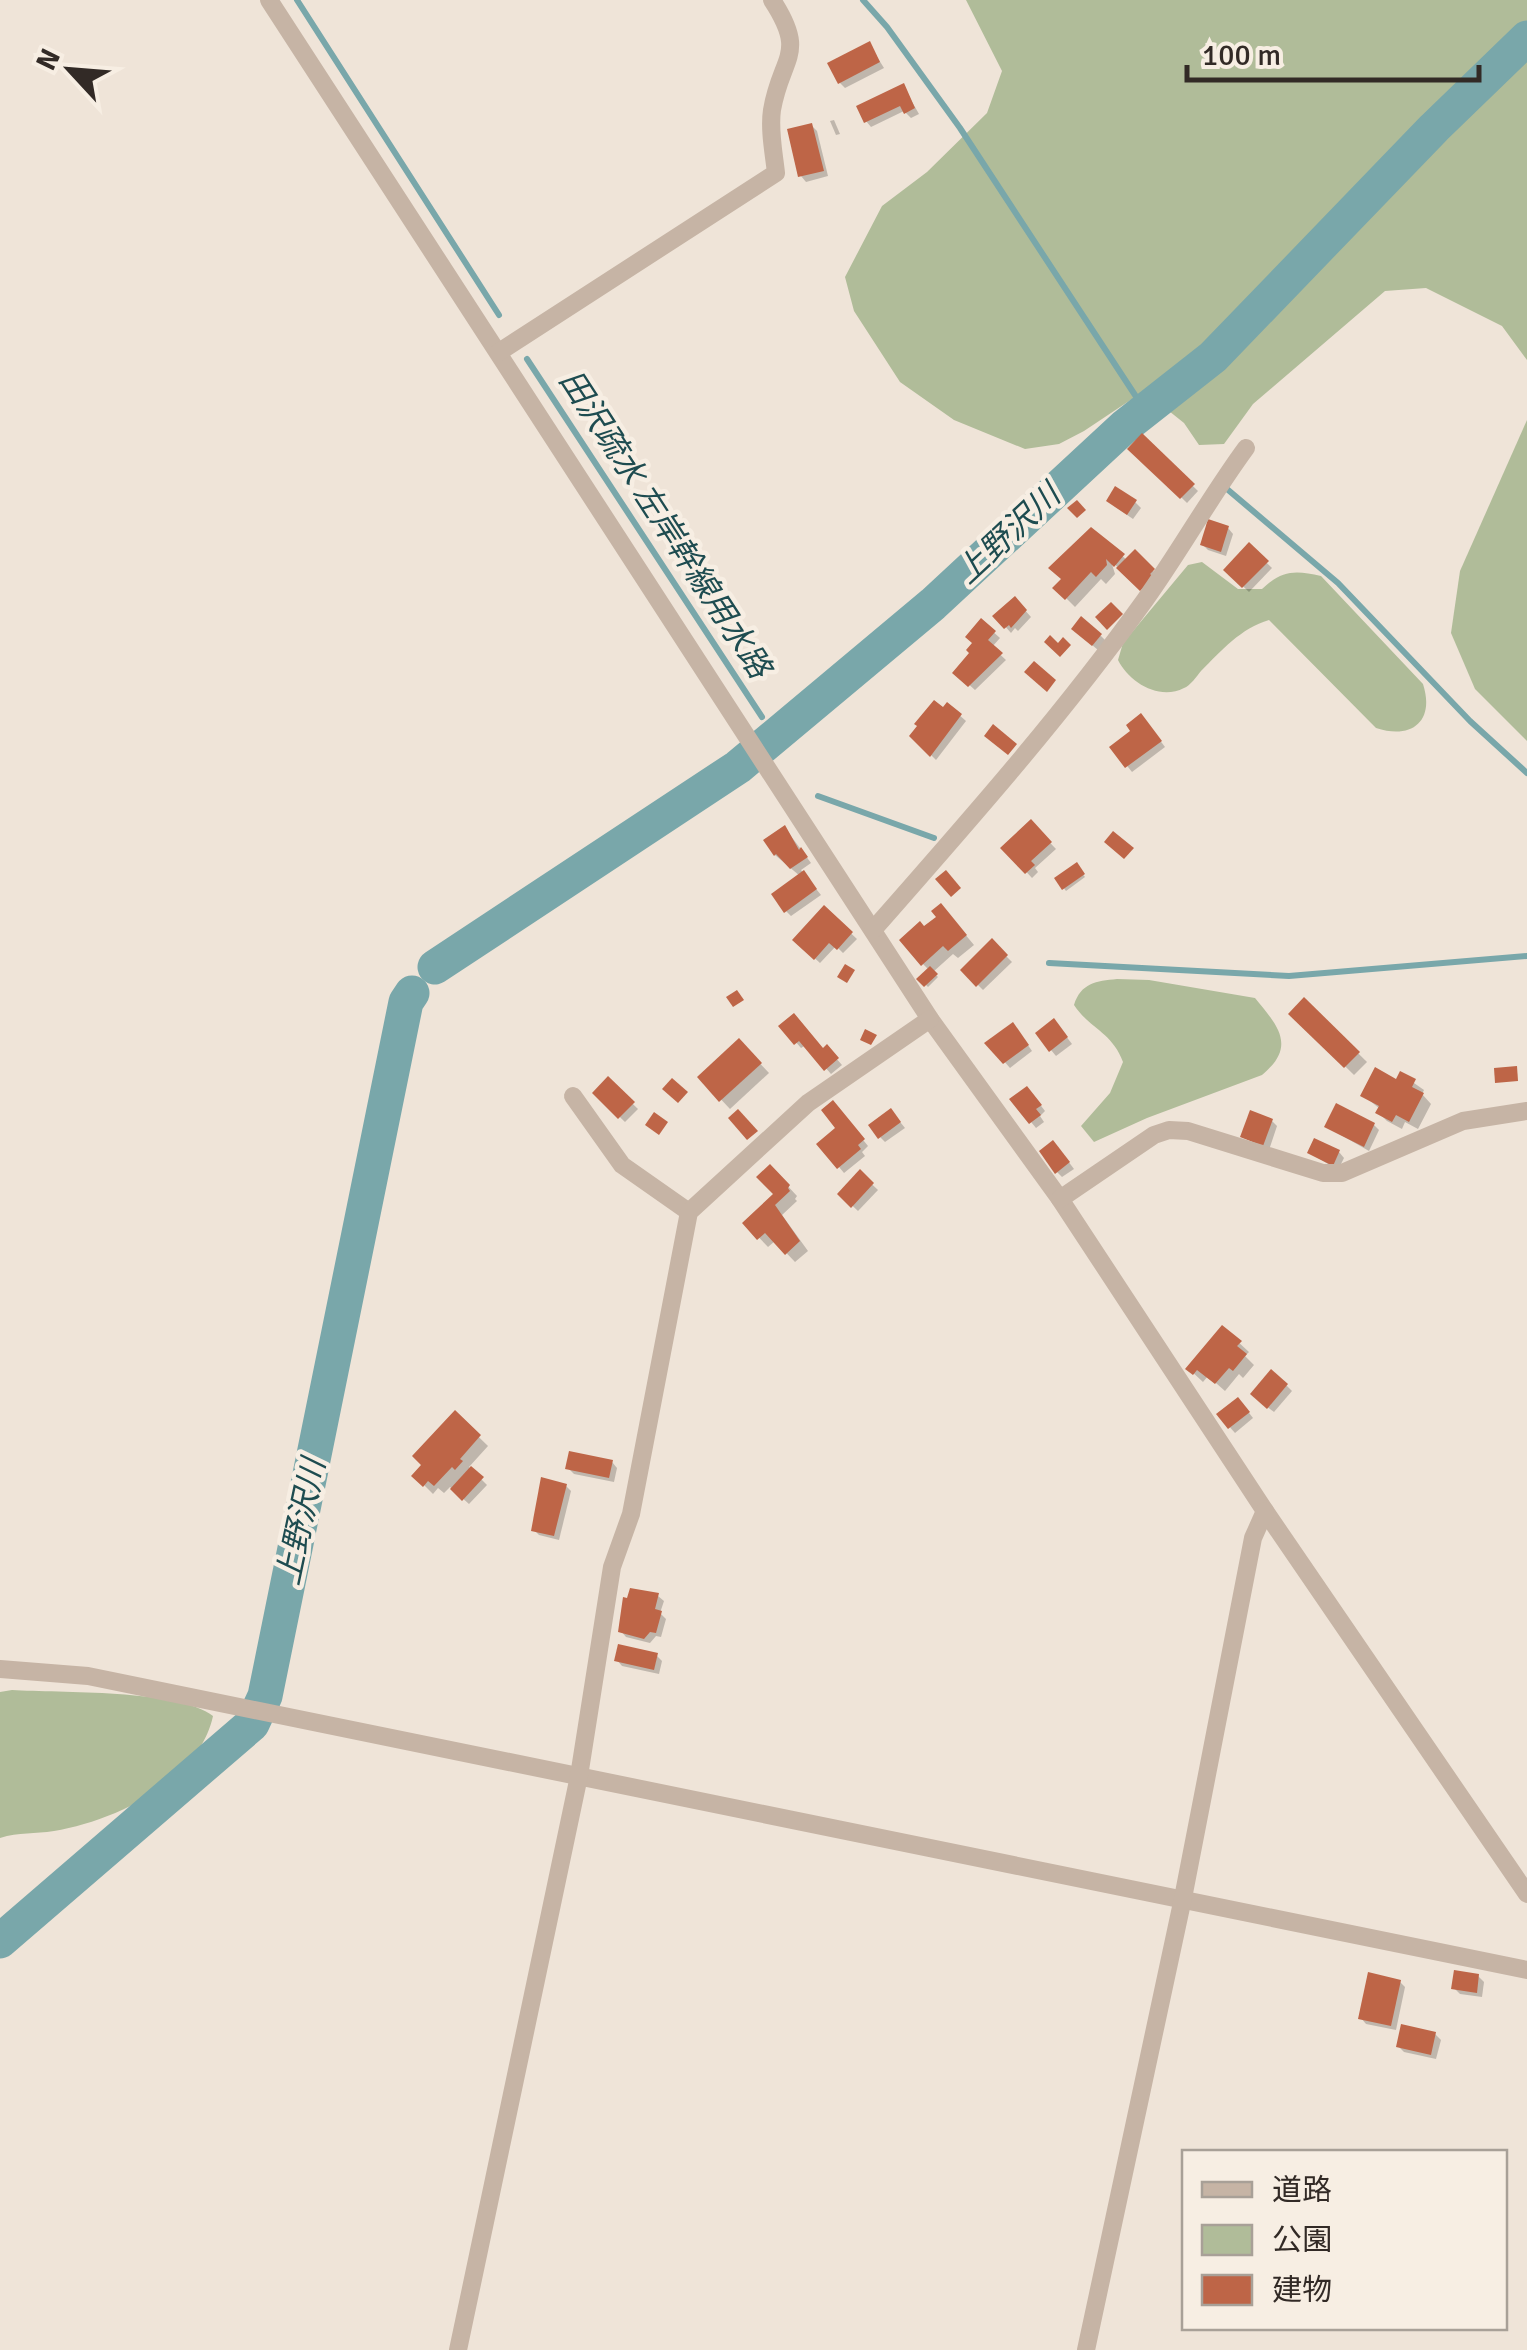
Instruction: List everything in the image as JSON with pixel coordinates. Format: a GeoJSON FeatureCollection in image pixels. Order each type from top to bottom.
{"type":"FeatureCollection","features":[{"type":"Feature","properties":{"kind":"street"},"geometry":{"type":"LineString","coordinates":[[269,0],[930,1018],[1060,1199],[1264,1511],[1527,1894]]}},
{"type":"Feature","properties":{"kind":"street"},"geometry":{"type":"LineString","coordinates":[[499,352],[776,173],[772,112],[792,44],[788,25],[772,0]]}},
{"type":"Feature","properties":{"kind":"street"},"geometry":{"type":"LineString","coordinates":[[872,930],[1029,752],[1088,677],[1147,598],[1246,448]]}},
{"type":"Feature","properties":{"kind":"street"},"geometry":{"type":"LineString","coordinates":[[458,2350],[578,1776],[612,1567],[631,1514],[689,1212],[808,1102],[930,1018]]}},
{"type":"Feature","properties":{"kind":"street"},"geometry":{"type":"LineString","coordinates":[[573,1096],[622,1165],[689,1212]]}},
{"type":"Feature","properties":{"kind":"street"},"geometry":{"type":"LineString","coordinates":[[1060,1199],[1154,1135],[1169,1130],[1188,1131],[1323,1173],[1342,1174],[1463,1121],[1527,1111]]}},
{"type":"Feature","properties":{"kind":"street"},"geometry":{"type":"LineString","coordinates":[[1086,2350],[1183,1898],[1253,1538],[1264,1511]]}},
{"type":"Feature","properties":{"kind":"street"},"geometry":{"type":"LineString","coordinates":[[0,1669],[88,1676],[1527,1970]]}},
{"type":"Feature","properties":{"kind":"green space"},"geometry":{"type":"Polygon","coordinates":[[[966,0],[1527,0],[1527,360],[1502,326],[1426,288],[1385,291],[1253,404],[1224,444],[1199,445],[1184,423],[1144,391],[1059,444],[1025,449],[954,420],[900,382],[854,311],[845,277],[882,206],[927,172],[987,113],[1002,71],[966,0]]]}},
{"type":"Feature","properties":{"kind":"green space"},"geometry":{"type":"Polygon","coordinates":[[[1527,420],[1527,741],[1475,689],[1451,633],[1460,571],[1527,420]]]}},
{"type":"Feature","properties":{"kind":"green space"},"geometry":{"type":"Polygon","coordinates":[[[1202,562],[1238,589],[1262,589],[1289,573],[1321,576],[1423,684],[1423,717],[1410,729],[1376,728],[1269,620],[1232,641],[1184,688],[1155,691],[1137,682],[1118,660],[1123,643],[1188,565],[1202,562]]]}},
{"type":"Feature","properties":{"kind":"green space"},"geometry":{"type":"Polygon","coordinates":[[[1117,979],[1149,980],[1255,998],[1277,1027],[1279,1055],[1262,1075],[1094,1142],[1081,1126],[1110,1093],[1123,1062],[1107,1037],[1074,1005],[1090,984],[1117,979]]]}},
{"type":"Feature","properties":{"kind":"green space"},"geometry":{"type":"Polygon","coordinates":[[[0,1692],[147,1697],[197,1707],[213,1716],[205,1739],[191,1760],[151,1794],[78,1826],[0,1838],[0,1692]]]}},
{"type":"Feature","properties":{"kind":"building"},"geometry":{"type":"Polygon","coordinates":[[[870,41],[880,62],[838,84],[827,63],[870,41]]]}},
{"type":"Feature","properties":{"kind":"building"},"geometry":{"type":"Polygon","coordinates":[[[904,83],[915,108],[904,114],[900,106],[864,123],[856,106],[904,83]]]}},
{"type":"Feature","properties":{"kind":"building"},"geometry":{"type":"Polygon","coordinates":[[[812,123],[824,171],[798,177],[787,129],[812,123]]]}},
{"type":"Feature","properties":{"kind":"building"},"geometry":{"type":"Polygon","coordinates":[[[1142,433],[1195,484],[1180,499],[1127,449],[1142,433]]]}},
{"type":"Feature","properties":{"kind":"building"},"geometry":{"type":"Polygon","coordinates":[[[1115,486],[1137,500],[1127,515],[1106,501],[1115,486]]]}},
{"type":"Feature","properties":{"kind":"building"},"geometry":{"type":"Polygon","coordinates":[[[1077,500],[1086,510],[1077,518],[1067,508],[1077,500]]]}},
{"type":"Feature","properties":{"kind":"building"},"geometry":{"type":"Polygon","coordinates":[[[1208,519],[1229,526],[1221,552],[1200,545],[1208,519]]]}},
{"type":"Feature","properties":{"kind":"building"},"geometry":{"type":"Polygon","coordinates":[[[1091,527],[1125,554],[1114,567],[1106,559],[1107,565],[1096,577],[1091,572],[1065,600],[1052,588],[1061,579],[1048,568],[1091,527]]]}},
{"type":"Feature","properties":{"kind":"building"},"geometry":{"type":"Polygon","coordinates":[[[1249,542],[1269,561],[1242,588],[1223,570],[1249,542]]]}},
{"type":"Feature","properties":{"kind":"building"},"geometry":{"type":"Polygon","coordinates":[[[1135,549],[1155,569],[1150,574],[1154,577],[1140,591],[1116,568],[1135,549]]]}},
{"type":"Feature","properties":{"kind":"building"},"geometry":{"type":"Polygon","coordinates":[[[1015,596],[1027,610],[1011,628],[1009,625],[1004,629],[992,616],[1015,596]]]}},
{"type":"Feature","properties":{"kind":"building"},"geometry":{"type":"Polygon","coordinates":[[[1111,602],[1123,614],[1107,630],[1095,617],[1111,602]]]}},
{"type":"Feature","properties":{"kind":"building"},"geometry":{"type":"Polygon","coordinates":[[[1081,616],[1102,634],[1092,646],[1071,629],[1081,616]]]}},
{"type":"Feature","properties":{"kind":"building"},"geometry":{"type":"Polygon","coordinates":[[[981,618],[996,631],[988,640],[1003,653],[968,687],[952,673],[969,653],[966,650],[972,643],[965,637],[981,618]]]}},
{"type":"Feature","properties":{"kind":"building"},"geometry":{"type":"Polygon","coordinates":[[[1050,635],[1058,643],[1063,637],[1071,645],[1060,657],[1044,642],[1050,635]]]}},
{"type":"Feature","properties":{"kind":"building"},"geometry":{"type":"Polygon","coordinates":[[[1034,661],[1056,680],[1047,692],[1024,672],[1034,661]]]}},
{"type":"Feature","properties":{"kind":"building"},"geometry":{"type":"Polygon","coordinates":[[[934,700],[943,707],[947,702],[962,714],[930,757],[909,736],[934,700]]]}},
{"type":"Feature","properties":{"kind":"building"},"geometry":{"type":"Polygon","coordinates":[[[1141,713],[1162,741],[1125,768],[1109,747],[1130,731],[1126,725],[1141,713]]]}},
{"type":"Feature","properties":{"kind":"building"},"geometry":{"type":"Polygon","coordinates":[[[993,724],[1017,744],[1008,755],[984,736],[993,724]]]}},
{"type":"Feature","properties":{"kind":"building"},"geometry":{"type":"Polygon","coordinates":[[[1031,819],[1052,842],[1031,861],[1035,865],[1025,874],[1000,848],[1031,819]]]}},
{"type":"Feature","properties":{"kind":"building"},"geometry":{"type":"Polygon","coordinates":[[[785,825],[799,850],[801,847],[808,857],[790,869],[763,840],[785,825]]]}},
{"type":"Feature","properties":{"kind":"building"},"geometry":{"type":"Polygon","coordinates":[[[1113,831],[1134,848],[1124,859],[1104,842],[1113,831]]]}},
{"type":"Feature","properties":{"kind":"building"},"geometry":{"type":"Polygon","coordinates":[[[1077,862],[1085,874],[1062,890],[1054,878],[1077,862]]]}},
{"type":"Feature","properties":{"kind":"building"},"geometry":{"type":"Polygon","coordinates":[[[804,870],[817,889],[784,913],[771,894],[804,870]]]}},
{"type":"Feature","properties":{"kind":"building"},"geometry":{"type":"Polygon","coordinates":[[[946,870],[961,888],[951,897],[935,879],[946,870]]]}},
{"type":"Feature","properties":{"kind":"building"},"geometry":{"type":"Polygon","coordinates":[[[941,903],[967,935],[948,951],[943,946],[921,966],[899,940],[920,921],[924,926],[936,917],[931,911],[941,903]]]}},
{"type":"Feature","properties":{"kind":"building"},"geometry":{"type":"Polygon","coordinates":[[[824,905],[853,932],[837,950],[829,943],[814,960],[792,940],[824,905]]]}},
{"type":"Feature","properties":{"kind":"building"},"geometry":{"type":"Polygon","coordinates":[[[992,938],[1008,955],[976,987],[960,970],[992,938]]]}},
{"type":"Feature","properties":{"kind":"building"},"geometry":{"type":"Polygon","coordinates":[[[845,964],[855,970],[847,983],[837,977],[845,964]]]}},
{"type":"Feature","properties":{"kind":"building"},"geometry":{"type":"Polygon","coordinates":[[[930,966],[938,974],[924,987],[916,979],[930,966]]]}},
{"type":"Feature","properties":{"kind":"building"},"geometry":{"type":"Polygon","coordinates":[[[737,990],[744,1000],[733,1007],[726,997],[737,990]]]}},
{"type":"Feature","properties":{"kind":"building"},"geometry":{"type":"Polygon","coordinates":[[[1304,997],[1360,1052],[1344,1068],[1288,1014],[1304,997]]]}},
{"type":"Feature","properties":{"kind":"building"},"geometry":{"type":"Polygon","coordinates":[[[794,1013],[823,1048],[827,1044],[839,1058],[824,1071],[799,1041],[794,1045],[778,1026],[794,1013]]]}},
{"type":"Feature","properties":{"kind":"building"},"geometry":{"type":"Polygon","coordinates":[[[1054,1018],[1068,1037],[1049,1052],[1035,1033],[1054,1018]]]}},
{"type":"Feature","properties":{"kind":"building"},"geometry":{"type":"Polygon","coordinates":[[[1013,1022],[1029,1045],[1003,1064],[984,1043],[1013,1022]]]}},
{"type":"Feature","properties":{"kind":"building"},"geometry":{"type":"Polygon","coordinates":[[[865,1029],[877,1035],[871,1045],[860,1040],[865,1029]]]}},
{"type":"Feature","properties":{"kind":"building"},"geometry":{"type":"Polygon","coordinates":[[[739,1038],[762,1063],[719,1102],[697,1077],[739,1038]]]}},
{"type":"Feature","properties":{"kind":"building"},"geometry":{"type":"Polygon","coordinates":[[[1517,1066],[1518,1081],[1495,1083],[1494,1068],[1517,1066]]]}},
{"type":"Feature","properties":{"kind":"building"},"geometry":{"type":"Polygon","coordinates":[[[1375,1067],[1396,1079],[1400,1071],[1416,1079],[1412,1087],[1424,1093],[1409,1122],[1396,1115],[1392,1122],[1375,1113],[1379,1106],[1360,1096],[1375,1067]]]}},
{"type":"Feature","properties":{"kind":"building"},"geometry":{"type":"Polygon","coordinates":[[[608,1076],[635,1102],[618,1119],[592,1093],[608,1076]]]}},
{"type":"Feature","properties":{"kind":"building"},"geometry":{"type":"Polygon","coordinates":[[[672,1078],[688,1092],[678,1103],[662,1089],[672,1078]]]}},
{"type":"Feature","properties":{"kind":"building"},"geometry":{"type":"Polygon","coordinates":[[[1027,1086],[1042,1105],[1036,1109],[1041,1115],[1029,1124],[1009,1099],[1027,1086]]]}},
{"type":"Feature","properties":{"kind":"building"},"geometry":{"type":"Polygon","coordinates":[[[833,1100],[865,1139],[858,1145],[861,1149],[837,1169],[816,1144],[835,1128],[821,1110],[833,1100]]]}},
{"type":"Feature","properties":{"kind":"building"},"geometry":{"type":"Polygon","coordinates":[[[1336,1103],[1375,1123],[1364,1147],[1324,1127],[1336,1103]]]}},
{"type":"Feature","properties":{"kind":"building"},"geometry":{"type":"Polygon","coordinates":[[[891,1108],[901,1122],[878,1139],[868,1125],[891,1108]]]}},
{"type":"Feature","properties":{"kind":"building"},"geometry":{"type":"Polygon","coordinates":[[[738,1109],[758,1131],[747,1140],[728,1118],[738,1109]]]}},
{"type":"Feature","properties":{"kind":"building"},"geometry":{"type":"Polygon","coordinates":[[[1250,1110],[1273,1119],[1263,1146],[1240,1137],[1250,1110]]]}},
{"type":"Feature","properties":{"kind":"building"},"geometry":{"type":"Polygon","coordinates":[[[654,1112],[668,1122],[659,1135],[645,1125],[654,1112]]]}},
{"type":"Feature","properties":{"kind":"building"},"geometry":{"type":"Polygon","coordinates":[[[1314,1138],[1340,1150],[1333,1166],[1307,1153],[1314,1138]]]}},
{"type":"Feature","properties":{"kind":"building"},"geometry":{"type":"Polygon","coordinates":[[[1053,1140],[1070,1162],[1055,1174],[1039,1151],[1053,1140]]]}},
{"type":"Feature","properties":{"kind":"building"},"geometry":{"type":"Polygon","coordinates":[[[770,1164],[790,1185],[790,1191],[775,1205],[800,1241],[785,1255],[765,1233],[757,1240],[742,1223],[773,1194],[756,1177],[770,1164]]]}},
{"type":"Feature","properties":{"kind":"building"},"geometry":{"type":"Polygon","coordinates":[[[860,1169],[874,1183],[851,1208],[837,1194],[860,1169]]]}},
{"type":"Feature","properties":{"kind":"building"},"geometry":{"type":"Polygon","coordinates":[[[1222,1325],[1242,1341],[1237,1346],[1247,1354],[1215,1384],[1197,1370],[1193,1375],[1185,1369],[1222,1325]]]}},
{"type":"Feature","properties":{"kind":"building"},"geometry":{"type":"Polygon","coordinates":[[[1271,1369],[1288,1384],[1267,1409],[1250,1394],[1271,1369]]]}},
{"type":"Feature","properties":{"kind":"building"},"geometry":{"type":"Polygon","coordinates":[[[1238,1397],[1250,1412],[1228,1429],[1216,1414],[1238,1397]]]}},
{"type":"Feature","properties":{"kind":"building"},"geometry":{"type":"Polygon","coordinates":[[[455,1410],[481,1435],[455,1470],[452,1467],[434,1486],[428,1481],[423,1487],[411,1476],[421,1465],[412,1456],[455,1410]]]}},
{"type":"Feature","properties":{"kind":"building"},"geometry":{"type":"Polygon","coordinates":[[[569,1451],[613,1460],[609,1478],[565,1469],[569,1451]]]}},
{"type":"Feature","properties":{"kind":"building"},"geometry":{"type":"Polygon","coordinates":[[[471,1466],[484,1477],[462,1501],[450,1489],[471,1466]]]}},
{"type":"Feature","properties":{"kind":"building"},"geometry":{"type":"Polygon","coordinates":[[[541,1477],[567,1484],[554,1536],[531,1531],[541,1477]]]}},
{"type":"Feature","properties":{"kind":"building"},"geometry":{"type":"Polygon","coordinates":[[[630,1588],[659,1593],[655,1609],[662,1611],[656,1633],[650,1632],[644,1639],[618,1632],[623,1597],[627,1598],[630,1588]]]}},
{"type":"Feature","properties":{"kind":"building"},"geometry":{"type":"Polygon","coordinates":[[[618,1644],[658,1653],[654,1670],[614,1661],[618,1644]]]}},
{"type":"Feature","properties":{"kind":"building"},"geometry":{"type":"Polygon","coordinates":[[[1454,1970],[1479,1974],[1477,1993],[1451,1989],[1454,1970]]]}},
{"type":"Feature","properties":{"kind":"building"},"geometry":{"type":"Polygon","coordinates":[[[1368,1972],[1401,1980],[1391,2026],[1358,2019],[1368,1972]]]}},
{"type":"Feature","properties":{"kind":"building"},"geometry":{"type":"Polygon","coordinates":[[[1401,2024],[1436,2032],[1431,2055],[1396,2047],[1401,2024]]]}},
{"type":"Feature","properties":{"kind":"waterway","name":"田沢疏水 左岸幹線用水路"},"geometry":{"type":"LineString","coordinates":[[297,0],[499,315]]}},
{"type":"Feature","properties":{"kind":"waterway"},"geometry":{"type":"LineString","coordinates":[[863,0],[960,128],[1135,395]]}},
{"type":"Feature","properties":{"kind":"waterway","name":"上野沢川"},"geometry":{"type":"LineString","coordinates":[[435,967],[738,767],[933,604],[1124,427],[1213,357],[1434,128],[1527,38]]}},
{"type":"Feature","properties":{"kind":"waterway","name":"田沢疏水 左岸幹線用水路"},"geometry":{"type":"LineString","coordinates":[[527,359],[762,717]]}},
{"type":"Feature","properties":{"kind":"waterway"},"geometry":{"type":"LineString","coordinates":[[1227,489],[1338,583],[1470,721],[1527,773]]}},
{"type":"Feature","properties":{"kind":"waterway","name":"田沢疏水 左岸幹線用水路"},"geometry":{"type":"LineString","coordinates":[[818,796],[934,838]]}},
{"type":"Feature","properties":{"kind":"waterway","name":"田沢疏水 左岸幹線用水路"},"geometry":{"type":"LineString","coordinates":[[1049,963],[1289,976],[1527,956]]}},
{"type":"Feature","properties":{"kind":"waterway","name":"上野沢川"},"geometry":{"type":"LineString","coordinates":[[0,1941],[252,1724],[265,1696],[406,1002],[412,993]]}}]}
